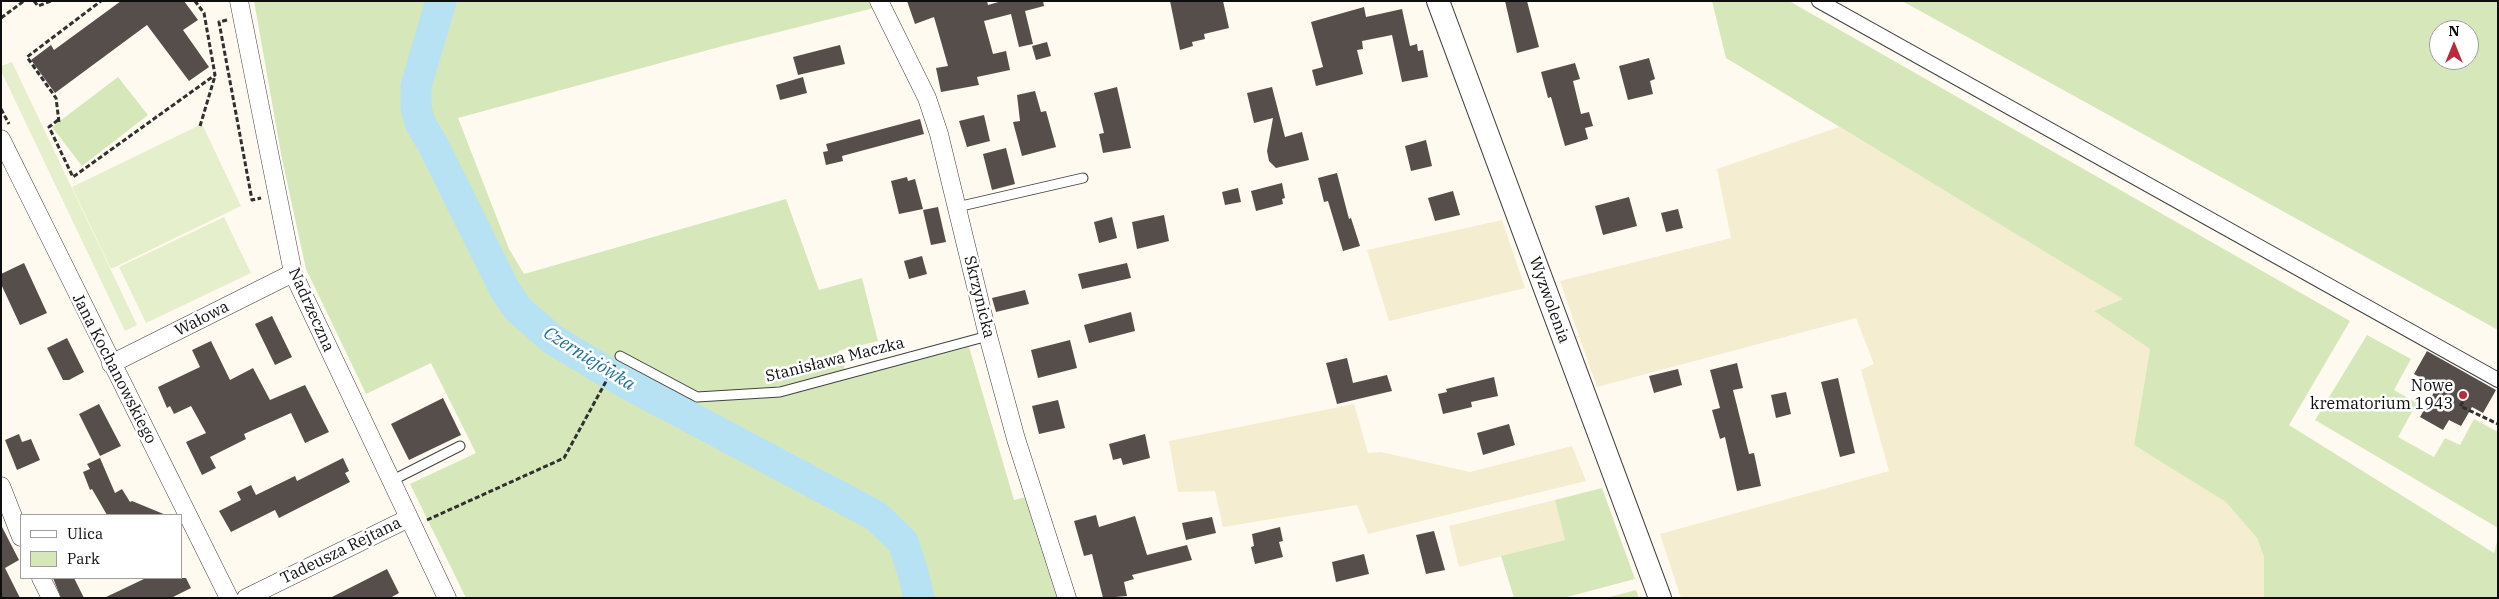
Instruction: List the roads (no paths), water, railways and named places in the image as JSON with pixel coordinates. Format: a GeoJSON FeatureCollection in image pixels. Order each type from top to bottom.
{"type":"FeatureCollection","features":[{"type":"Feature","properties":{"kind":"street","name":"Nadrzeczna"},"geometry":{"type":"LineString","coordinates":[[239,1],[293,273],[447,598]]}},
{"type":"Feature","properties":{"kind":"street","name":"Skrzynicka"},"geometry":{"type":"LineString","coordinates":[[879,1],[927,98],[957,207],[988,336],[1016,439],[1068,598]]}},
{"type":"Feature","properties":{"kind":"street","name":"Wyzwolenia"},"geometry":{"type":"LineString","coordinates":[[1438,1],[1660,598]]}},
{"type":"Feature","properties":{"kind":"street"},"geometry":{"type":"LineString","coordinates":[[1819,1],[2498,380]]}},
{"type":"Feature","properties":{"kind":"street","name":"Jana Kochanowskiego"},"geometry":{"type":"LineString","coordinates":[[1,139],[111,364],[229,598]]}},
{"type":"Feature","properties":{"kind":"street","name":"Wałowa"},"geometry":{"type":"LineString","coordinates":[[111,364],[293,273]]}},
{"type":"Feature","properties":{"kind":"street"},"geometry":{"type":"LineString","coordinates":[[1,486],[20,534]]}},
{"type":"Feature","properties":{"kind":"street","name":"Tadeusza Rejtana"},"geometry":{"type":"LineString","coordinates":[[246,598],[411,522]]}},
{"type":"Feature","properties":{"kind":"street"},"geometry":{"type":"LineString","coordinates":[[42,579],[51,598]]}},
{"type":"Feature","properties":{"kind":"lane"},"geometry":{"type":"LineString","coordinates":[[957,207],[1083,178]]}},
{"type":"Feature","properties":{"kind":"lane","name":"Stanisława Maczka"},"geometry":{"type":"LineString","coordinates":[[620,356],[697,397],[780,392],[988,336]]}},
{"type":"Feature","properties":{"kind":"lane"},"geometry":{"type":"LineString","coordinates":[[391,481],[460,446]]}},
{"type":"Feature","properties":{"kind":"waterway","name":"Czerniejówka"},"geometry":{"type":"LineString","coordinates":[[441,1],[416,86],[416,108],[420,123],[432,143],[505,290],[518,309],[552,339],[620,380],[876,516],[903,542],[919,598]]}},
{"type":"Feature","properties":{"kind":"place","name":"Nowe krematorium 1943"},"geometry":{"type":"Point","coordinates":[2463,395]}}]}
